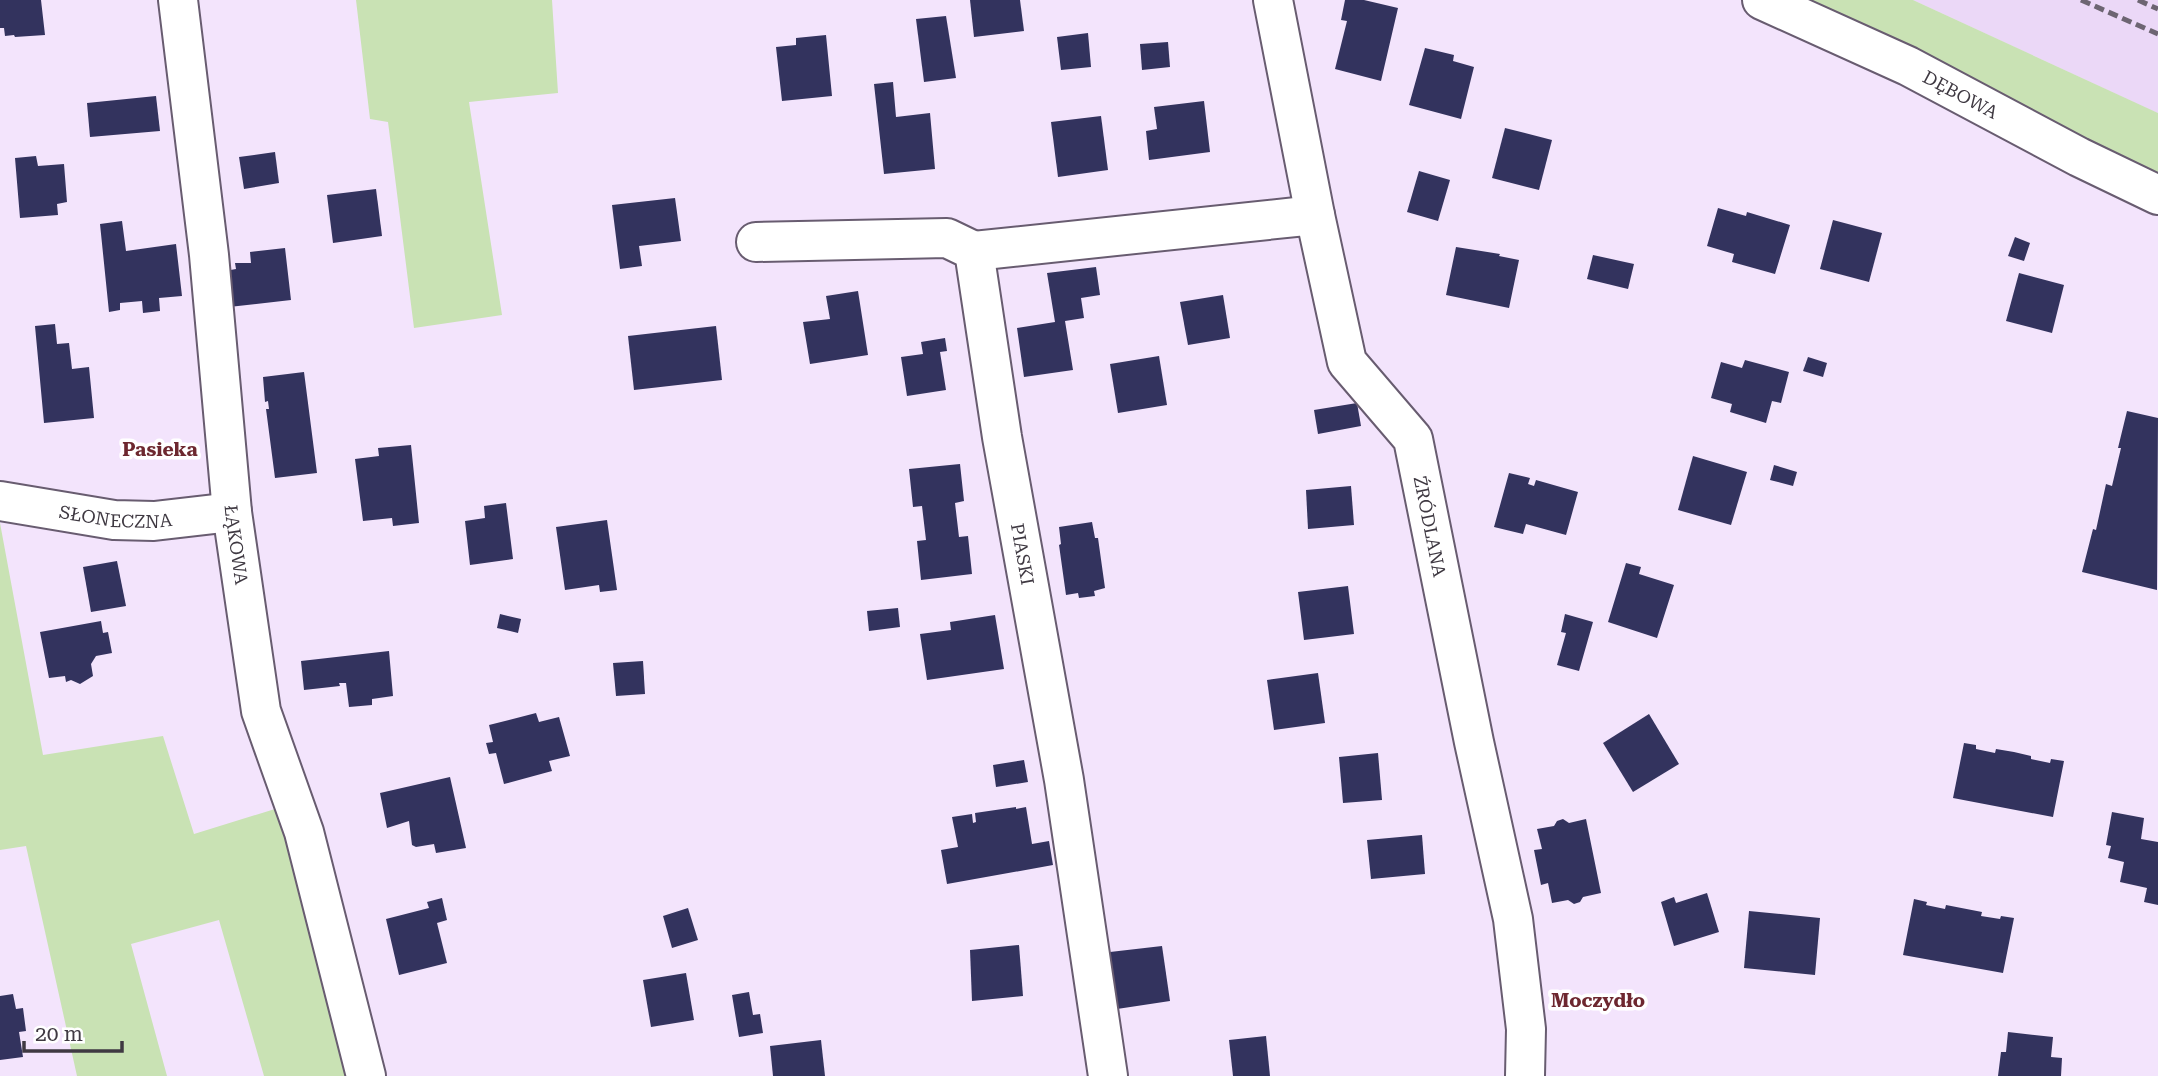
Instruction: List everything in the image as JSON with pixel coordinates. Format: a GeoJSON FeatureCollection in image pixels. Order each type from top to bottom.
{"type":"FeatureCollection","features":[{"type":"Feature","properties":{"kind":"street","name":"ŁĄKOWA"},"geometry":{"type":"LineString","coordinates":[[178,0],[209,255],[232,512],[261,710],[304,832],[366,1076]]}},
{"type":"Feature","properties":{"kind":"street","name":"ŹRÓDLANA"},"geometry":{"type":"LineString","coordinates":[[1273,0],[1347,362],[1413,439],[1513,919],[1526,1029],[1525,1076]]}},
{"type":"Feature","properties":{"kind":"street","name":"DĘBOWA"},"geometry":{"type":"LineString","coordinates":[[1762,0],[1908,66],[2079,157],[2158,195]]}},
{"type":"Feature","properties":{"kind":"street"},"geometry":{"type":"LineString","coordinates":[[756,242],[947,238],[974,251],[1315,215]]}},
{"type":"Feature","properties":{"kind":"street","name":"PIASKI"},"geometry":{"type":"LineString","coordinates":[[974,251],[1002,437],[1064,779],[1108,1076]]}},
{"type":"Feature","properties":{"kind":"street","name":"SŁONECZNA"},"geometry":{"type":"LineString","coordinates":[[0,501],[114,520],[154,521],[232,512]]}},
{"type":"Feature","properties":{"kind":"shaded area"},"geometry":{"type":"Polygon","coordinates":[[[1913,0],[2158,0],[2158,113],[2153,111],[1913,0]]]}},
{"type":"Feature","properties":{"kind":"green space"},"geometry":{"type":"Polygon","coordinates":[[[356,0],[552,0],[558,93],[469,102],[502,315],[414,328],[388,122],[370,119],[356,0]]]}},
{"type":"Feature","properties":{"kind":"green space"},"geometry":{"type":"Polygon","coordinates":[[[1787,0],[1913,0],[2158,113],[2158,182],[1787,0]]]}},
{"type":"Feature","properties":{"kind":"green space"},"geometry":{"type":"Polygon","coordinates":[[[0,523],[43,755],[163,736],[194,834],[275,809],[315,915],[350,1076],[264,1076],[219,920],[131,944],[167,1076],[77,1076],[26,846],[0,850],[0,523]]]}},
{"type":"Feature","properties":{"kind":"building"},"geometry":{"type":"Polygon","coordinates":[[[0,0],[41,0],[45,35],[5,36],[4,28],[0,28],[0,0]]]}},
{"type":"Feature","properties":{"kind":"building"},"geometry":{"type":"Polygon","coordinates":[[[970,0],[1020,0],[1024,31],[974,37],[970,0]]]}},
{"type":"Feature","properties":{"kind":"building"},"geometry":{"type":"Polygon","coordinates":[[[1345,0],[1364,0],[1398,8],[1381,81],[1335,69],[1347,21],[1341,20],[1345,0]]]}},
{"type":"Feature","properties":{"kind":"building"},"geometry":{"type":"Polygon","coordinates":[[[946,16],[956,78],[924,82],[916,19],[946,16]]]}},
{"type":"Feature","properties":{"kind":"building"},"geometry":{"type":"Polygon","coordinates":[[[1088,33],[1091,67],[1061,70],[1057,37],[1088,33]]]}},
{"type":"Feature","properties":{"kind":"building"},"geometry":{"type":"Polygon","coordinates":[[[826,35],[832,96],[782,101],[776,47],[796,45],[796,38],[826,35]]]}},
{"type":"Feature","properties":{"kind":"building"},"geometry":{"type":"Polygon","coordinates":[[[1168,42],[1170,67],[1142,70],[1140,44],[1168,42]]]}},
{"type":"Feature","properties":{"kind":"building"},"geometry":{"type":"Polygon","coordinates":[[[1425,48],[1454,55],[1453,61],[1474,67],[1461,119],[1409,105],[1425,48]]]}},
{"type":"Feature","properties":{"kind":"building"},"geometry":{"type":"Polygon","coordinates":[[[893,82],[896,117],[930,113],[935,169],[884,174],[874,84],[893,82]]]}},
{"type":"Feature","properties":{"kind":"building"},"geometry":{"type":"Polygon","coordinates":[[[156,96],[160,131],[90,137],[87,103],[156,96]]]}},
{"type":"Feature","properties":{"kind":"building"},"geometry":{"type":"Polygon","coordinates":[[[1204,101],[1210,152],[1149,160],[1146,131],[1157,129],[1154,107],[1204,101]]]}},
{"type":"Feature","properties":{"kind":"building"},"geometry":{"type":"Polygon","coordinates":[[[1101,116],[1108,170],[1058,177],[1051,122],[1101,116]]]}},
{"type":"Feature","properties":{"kind":"building"},"geometry":{"type":"Polygon","coordinates":[[[1505,128],[1552,140],[1539,190],[1492,178],[1505,128]]]}},
{"type":"Feature","properties":{"kind":"building"},"geometry":{"type":"Polygon","coordinates":[[[275,152],[279,183],[244,189],[239,157],[275,152]]]}},
{"type":"Feature","properties":{"kind":"building"},"geometry":{"type":"Polygon","coordinates":[[[36,156],[38,166],[64,164],[67,202],[57,204],[58,215],[20,218],[15,158],[36,156]]]}},
{"type":"Feature","properties":{"kind":"building"},"geometry":{"type":"Polygon","coordinates":[[[1419,171],[1450,180],[1438,221],[1407,212],[1419,171]]]}},
{"type":"Feature","properties":{"kind":"building"},"geometry":{"type":"Polygon","coordinates":[[[376,189],[382,236],[333,243],[327,195],[376,189]]]}},
{"type":"Feature","properties":{"kind":"building"},"geometry":{"type":"Polygon","coordinates":[[[675,198],[681,241],[639,246],[642,266],[620,269],[612,205],[675,198]]]}},
{"type":"Feature","properties":{"kind":"building"},"geometry":{"type":"Polygon","coordinates":[[[1718,208],[1746,216],[1747,212],[1790,225],[1775,274],[1732,262],[1734,254],[1707,246],[1718,208]]]}},
{"type":"Feature","properties":{"kind":"building"},"geometry":{"type":"Polygon","coordinates":[[[1833,220],[1882,233],[1869,282],[1820,269],[1833,220]]]}},
{"type":"Feature","properties":{"kind":"building"},"geometry":{"type":"Polygon","coordinates":[[[122,221],[126,251],[176,244],[182,296],[159,298],[160,311],[143,313],[142,301],[120,303],[120,310],[109,312],[100,224],[122,221]]]}},
{"type":"Feature","properties":{"kind":"building"},"geometry":{"type":"Polygon","coordinates":[[[2015,237],[2030,243],[2024,261],[2008,256],[2015,237]]]}},
{"type":"Feature","properties":{"kind":"building"},"geometry":{"type":"Polygon","coordinates":[[[1456,247],[1519,260],[1509,308],[1446,295],[1456,247]]]}},
{"type":"Feature","properties":{"kind":"building"},"geometry":{"type":"Polygon","coordinates":[[[285,248],[291,300],[229,307],[225,271],[236,269],[235,263],[251,263],[250,252],[285,248]]]}},
{"type":"Feature","properties":{"kind":"building"},"geometry":{"type":"Polygon","coordinates":[[[1593,255],[1634,264],[1628,289],[1587,279],[1593,255]]]}},
{"type":"Feature","properties":{"kind":"building"},"geometry":{"type":"Polygon","coordinates":[[[1096,267],[1100,295],[1081,298],[1084,318],[1065,321],[1073,370],[1024,377],[1017,328],[1055,322],[1047,273],[1096,267]]]}},
{"type":"Feature","properties":{"kind":"building"},"geometry":{"type":"Polygon","coordinates":[[[2019,273],[2064,285],[2052,333],[2006,321],[2019,273]]]}},
{"type":"Feature","properties":{"kind":"building"},"geometry":{"type":"Polygon","coordinates":[[[858,291],[868,355],[810,364],[803,322],[830,319],[826,296],[858,291]]]}},
{"type":"Feature","properties":{"kind":"building"},"geometry":{"type":"Polygon","coordinates":[[[1223,295],[1230,338],[1188,345],[1180,302],[1223,295]]]}},
{"type":"Feature","properties":{"kind":"building"},"geometry":{"type":"Polygon","coordinates":[[[55,324],[57,344],[69,343],[72,369],[89,367],[94,418],[44,423],[35,326],[55,324]]]}},
{"type":"Feature","properties":{"kind":"building"},"geometry":{"type":"Polygon","coordinates":[[[716,326],[722,380],[634,390],[628,336],[716,326]]]}},
{"type":"Feature","properties":{"kind":"building"},"geometry":{"type":"Polygon","coordinates":[[[945,338],[947,351],[940,352],[946,390],[907,396],[901,357],[923,354],[921,342],[945,338]]]}},
{"type":"Feature","properties":{"kind":"building"},"geometry":{"type":"Polygon","coordinates":[[[1159,356],[1167,405],[1118,413],[1110,364],[1159,356]]]}},
{"type":"Feature","properties":{"kind":"building"},"geometry":{"type":"Polygon","coordinates":[[[1808,357],[1827,363],[1823,377],[1803,371],[1808,357]]]}},
{"type":"Feature","properties":{"kind":"building"},"geometry":{"type":"Polygon","coordinates":[[[1745,360],[1789,372],[1781,403],[1772,401],[1766,423],[1730,412],[1732,404],[1711,398],[1721,362],[1742,368],[1745,360]]]}},
{"type":"Feature","properties":{"kind":"building"},"geometry":{"type":"Polygon","coordinates":[[[304,372],[317,473],[275,478],[266,409],[269,409],[268,401],[265,402],[263,377],[304,372]]]}},
{"type":"Feature","properties":{"kind":"building"},"geometry":{"type":"Polygon","coordinates":[[[1357,403],[1361,426],[1318,434],[1314,410],[1357,403]]]}},
{"type":"Feature","properties":{"kind":"building"},"geometry":{"type":"Polygon","coordinates":[[[2127,411],[2158,418],[2157,590],[2082,572],[2093,529],[2096,530],[2106,484],[2112,486],[2127,411]]]}},
{"type":"Feature","properties":{"kind":"building"},"geometry":{"type":"Polygon","coordinates":[[[411,445],[419,523],[393,526],[392,518],[363,521],[355,459],[379,456],[378,448],[411,445]]]}},
{"type":"Feature","properties":{"kind":"building"},"geometry":{"type":"Polygon","coordinates":[[[1693,456],[1747,472],[1731,525],[1678,510],[1693,456]]]}},
{"type":"Feature","properties":{"kind":"building"},"geometry":{"type":"Polygon","coordinates":[[[960,464],[964,501],[955,503],[959,537],[968,536],[972,574],[921,580],[917,541],[926,540],[922,506],[913,507],[909,469],[960,464]]]}},
{"type":"Feature","properties":{"kind":"building"},"geometry":{"type":"Polygon","coordinates":[[[1774,465],[1797,472],[1793,486],[1770,480],[1774,465]]]}},
{"type":"Feature","properties":{"kind":"building"},"geometry":{"type":"Polygon","coordinates":[[[1509,473],[1530,478],[1528,484],[1534,486],[1536,480],[1578,492],[1566,535],[1526,524],[1523,534],[1494,527],[1509,473]]]}},
{"type":"Feature","properties":{"kind":"building"},"geometry":{"type":"Polygon","coordinates":[[[1351,486],[1354,525],[1308,529],[1306,490],[1351,486]]]}},
{"type":"Feature","properties":{"kind":"building"},"geometry":{"type":"Polygon","coordinates":[[[506,503],[513,559],[470,565],[465,521],[485,518],[484,506],[506,503]]]}},
{"type":"Feature","properties":{"kind":"building"},"geometry":{"type":"Polygon","coordinates":[[[607,520],[617,590],[600,592],[599,585],[565,590],[556,527],[607,520]]]}},
{"type":"Feature","properties":{"kind":"building"},"geometry":{"type":"Polygon","coordinates":[[[1092,522],[1095,538],[1098,538],[1105,588],[1094,591],[1095,596],[1079,598],[1078,593],[1066,595],[1059,527],[1092,522]]]}},
{"type":"Feature","properties":{"kind":"building"},"geometry":{"type":"Polygon","coordinates":[[[117,561],[126,606],[91,612],[83,567],[117,561]]]}},
{"type":"Feature","properties":{"kind":"building"},"geometry":{"type":"Polygon","coordinates":[[[1626,563],[1641,567],[1639,574],[1674,585],[1657,638],[1608,622],[1626,563]]]}},
{"type":"Feature","properties":{"kind":"building"},"geometry":{"type":"Polygon","coordinates":[[[1348,586],[1354,634],[1304,640],[1298,592],[1348,586]]]}},
{"type":"Feature","properties":{"kind":"building"},"geometry":{"type":"Polygon","coordinates":[[[898,608],[900,627],[869,631],[867,611],[898,608]]]}},
{"type":"Feature","properties":{"kind":"building"},"geometry":{"type":"Polygon","coordinates":[[[500,614],[521,619],[518,633],[497,628],[500,614]]]}},
{"type":"Feature","properties":{"kind":"building"},"geometry":{"type":"Polygon","coordinates":[[[1565,614],[1593,622],[1579,671],[1557,665],[1566,633],[1561,632],[1565,614]]]}},
{"type":"Feature","properties":{"kind":"building"},"geometry":{"type":"Polygon","coordinates":[[[995,615],[1004,669],[927,680],[920,634],[951,630],[950,622],[995,615]]]}},
{"type":"Feature","properties":{"kind":"building"},"geometry":{"type":"Polygon","coordinates":[[[101,621],[103,633],[108,632],[112,653],[96,656],[91,664],[93,676],[80,684],[71,680],[66,682],[65,676],[49,678],[40,632],[101,621]]]}},
{"type":"Feature","properties":{"kind":"building"},"geometry":{"type":"Polygon","coordinates":[[[389,651],[393,696],[372,699],[372,705],[349,707],[346,683],[304,690],[301,661],[389,651]]]}},
{"type":"Feature","properties":{"kind":"building"},"geometry":{"type":"Polygon","coordinates":[[[643,661],[645,694],[616,696],[613,663],[643,661]]]}},
{"type":"Feature","properties":{"kind":"building"},"geometry":{"type":"Polygon","coordinates":[[[1318,673],[1325,723],[1274,730],[1267,680],[1318,673]]]}},
{"type":"Feature","properties":{"kind":"building"},"geometry":{"type":"Polygon","coordinates":[[[536,713],[539,722],[559,717],[570,756],[549,761],[552,771],[504,784],[496,753],[489,754],[486,743],[493,742],[489,725],[536,713]]]}},
{"type":"Feature","properties":{"kind":"building"},"geometry":{"type":"Polygon","coordinates":[[[1649,714],[1679,764],[1633,792],[1603,743],[1649,714]]]}},
{"type":"Feature","properties":{"kind":"building"},"geometry":{"type":"Polygon","coordinates":[[[1964,743],[1976,745],[1976,749],[1995,753],[1996,749],[2014,752],[2050,763],[2051,759],[2064,761],[2053,817],[1953,798],[1964,743]]]}},
{"type":"Feature","properties":{"kind":"building"},"geometry":{"type":"Polygon","coordinates":[[[1378,753],[1382,800],[1343,803],[1339,757],[1378,753]]]}},
{"type":"Feature","properties":{"kind":"building"},"geometry":{"type":"Polygon","coordinates":[[[1024,760],[1028,782],[996,787],[993,765],[1024,760]]]}},
{"type":"Feature","properties":{"kind":"building"},"geometry":{"type":"Polygon","coordinates":[[[450,777],[466,848],[436,853],[434,844],[416,847],[412,845],[409,821],[387,828],[380,793],[450,777]]]}},
{"type":"Feature","properties":{"kind":"building"},"geometry":{"type":"Polygon","coordinates":[[[1026,807],[1032,844],[1049,841],[1053,865],[947,884],[941,850],[958,847],[952,817],[972,814],[973,823],[976,822],[975,813],[1026,807]]]}},
{"type":"Feature","properties":{"kind":"building"},"geometry":{"type":"Polygon","coordinates":[[[2112,812],[2144,818],[2141,839],[2158,842],[2158,905],[2144,902],[2147,888],[2120,882],[2124,862],[2108,858],[2111,846],[2106,845],[2112,812]]]}},
{"type":"Feature","properties":{"kind":"building"},"geometry":{"type":"Polygon","coordinates":[[[1563,819],[1569,823],[1586,819],[1601,893],[1583,897],[1580,902],[1574,904],[1568,900],[1552,903],[1548,883],[1541,885],[1534,850],[1542,849],[1537,829],[1554,826],[1557,821],[1563,819]]]}},
{"type":"Feature","properties":{"kind":"building"},"geometry":{"type":"Polygon","coordinates":[[[1422,835],[1425,874],[1371,879],[1367,840],[1422,835]]]}},
{"type":"Feature","properties":{"kind":"building"},"geometry":{"type":"Polygon","coordinates":[[[1707,893],[1719,932],[1674,946],[1661,902],[1674,897],[1676,903],[1707,893]]]}},
{"type":"Feature","properties":{"kind":"building"},"geometry":{"type":"Polygon","coordinates":[[[442,898],[447,920],[437,923],[447,963],[399,975],[386,919],[429,908],[427,902],[442,898]]]}},
{"type":"Feature","properties":{"kind":"building"},"geometry":{"type":"Polygon","coordinates":[[[1914,899],[1945,909],[1946,905],[1982,912],[1981,916],[2014,918],[2003,973],[1903,955],[1914,899]]]}},
{"type":"Feature","properties":{"kind":"building"},"geometry":{"type":"Polygon","coordinates":[[[688,908],[698,940],[672,948],[663,916],[688,908]]]}},
{"type":"Feature","properties":{"kind":"building"},"geometry":{"type":"Polygon","coordinates":[[[1749,911],[1820,918],[1815,975],[1744,968],[1749,911]]]}},
{"type":"Feature","properties":{"kind":"building"},"geometry":{"type":"Polygon","coordinates":[[[1019,945],[1023,996],[972,1001],[970,950],[1019,945]]]}},
{"type":"Feature","properties":{"kind":"building"},"geometry":{"type":"Polygon","coordinates":[[[1162,946],[1170,1001],[1117,1009],[1110,952],[1162,946]]]}},
{"type":"Feature","properties":{"kind":"building"},"geometry":{"type":"Polygon","coordinates":[[[686,973],[694,1020],[651,1027],[643,980],[686,973]]]}},
{"type":"Feature","properties":{"kind":"building"},"geometry":{"type":"Polygon","coordinates":[[[749,992],[753,1015],[760,1014],[763,1033],[739,1037],[732,995],[749,992]]]}},
{"type":"Feature","properties":{"kind":"building"},"geometry":{"type":"Polygon","coordinates":[[[13,994],[16,1009],[23,1008],[26,1031],[19,1032],[23,1057],[0,1060],[0,996],[13,994]]]}},
{"type":"Feature","properties":{"kind":"building"},"geometry":{"type":"Polygon","coordinates":[[[2008,1032],[2053,1037],[2051,1057],[2062,1058],[2061,1076],[1998,1076],[2001,1052],[2006,1052],[2008,1032]]]}},
{"type":"Feature","properties":{"kind":"building"},"geometry":{"type":"Polygon","coordinates":[[[1266,1036],[1270,1076],[1233,1076],[1229,1040],[1266,1036]]]}},
{"type":"Feature","properties":{"kind":"building"},"geometry":{"type":"Polygon","coordinates":[[[821,1040],[825,1076],[773,1076],[770,1046],[821,1040]]]}},
{"type":"Feature","properties":{"kind":"railway"},"geometry":{"type":"LineString","coordinates":[[2081,0],[2158,34]]}},
{"type":"Feature","properties":{"kind":"railway"},"geometry":{"type":"LineString","coordinates":[[2138,0],[2158,9]]}},
{"type":"Feature","properties":{"kind":"district","name":"Pasieka"},"geometry":{"type":"Point","coordinates":[160,449]}},
{"type":"Feature","properties":{"kind":"district","name":"Moczydło"},"geometry":{"type":"Point","coordinates":[1598,1000]}}]}
